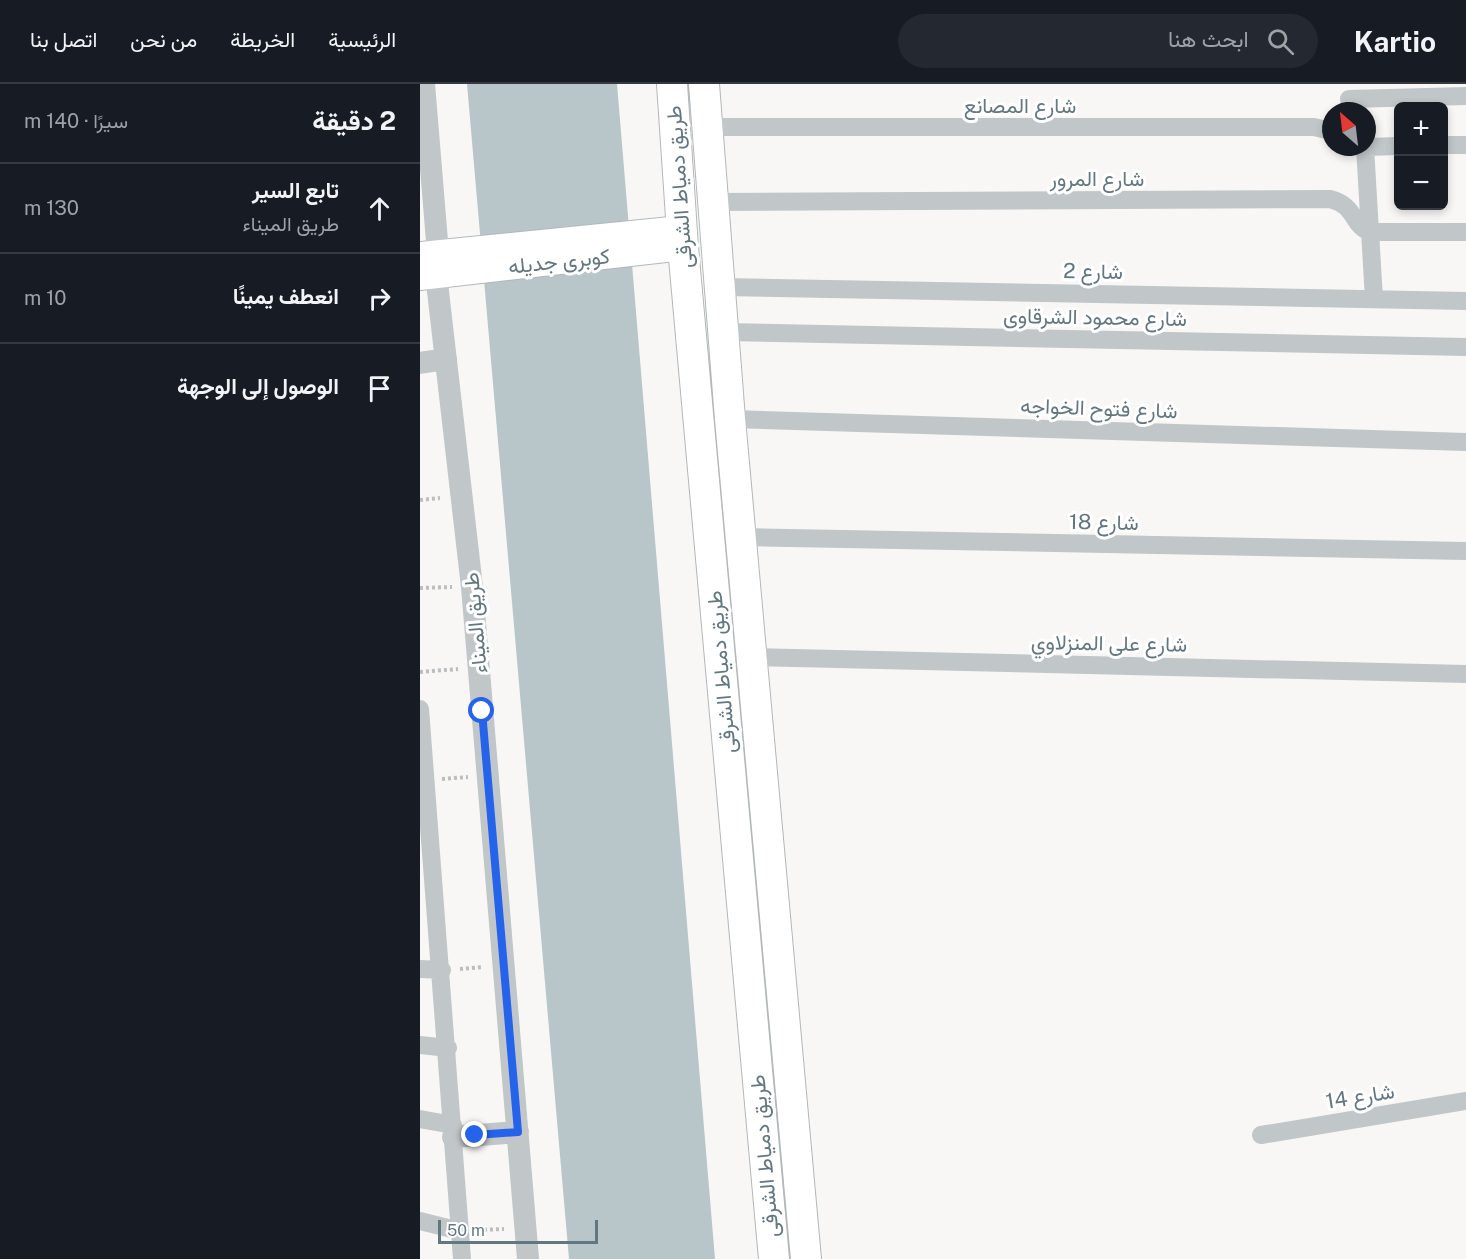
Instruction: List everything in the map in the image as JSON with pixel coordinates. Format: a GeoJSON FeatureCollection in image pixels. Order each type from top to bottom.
{"type":"FeatureCollection","features":[{"type":"Feature","properties":{"kind":"highway","name":"طريق دمياط الشرقى"},"geometry":{"type":"LineString","coordinates":[[672,84],[682,238],[774,1259]]}},
{"type":"Feature","properties":{"kind":"highway","name":"طريق دمياط الشرقى"},"geometry":{"type":"LineString","coordinates":[[704,84],[730,419],[806,1259]]}},
{"type":"Feature","properties":{"kind":"main road","name":"كوبرى جديله"},"geometry":{"type":"LineString","coordinates":[[429,265],[682,238]]}},
{"type":"Feature","properties":{"kind":"street","name":"طريق الميناء"},"geometry":{"type":"LineString","coordinates":[[423,90],[429,265],[446,359],[472,587],[528,1259]]}},
{"type":"Feature","properties":{"kind":"street"},"geometry":{"type":"LineString","coordinates":[[1349,98],[1466,96]]}},
{"type":"Feature","properties":{"kind":"street","name":"شارع المصانع"},"geometry":{"type":"LineString","coordinates":[[708,127],[1314,127],[1322,129]]}},
{"type":"Feature","properties":{"kind":"street"},"geometry":{"type":"LineString","coordinates":[[1448,145],[1466,145]]}},
{"type":"Feature","properties":{"kind":"street"},"geometry":{"type":"LineString","coordinates":[[1376,147],[1394,146]]}},
{"type":"Feature","properties":{"kind":"street"},"geometry":{"type":"LineString","coordinates":[[1366,156],[1374,299]]}},
{"type":"Feature","properties":{"kind":"street","name":"شارع المرور"},"geometry":{"type":"LineString","coordinates":[[713,202],[1330,200],[1347,206],[1360,227],[1370,232]]}},
{"type":"Feature","properties":{"kind":"street"},"geometry":{"type":"LineString","coordinates":[[1370,232],[1466,232]]}},
{"type":"Feature","properties":{"kind":"street","name":"شارع 2"},"geometry":{"type":"LineString","coordinates":[[720,287],[1466,301]]}},
{"type":"Feature","properties":{"kind":"street","name":"شارع محمود الشرقاوى"},"geometry":{"type":"LineString","coordinates":[[724,332],[1466,347]]}},
{"type":"Feature","properties":{"kind":"street"},"geometry":{"type":"LineString","coordinates":[[420,363],[446,359]]}},
{"type":"Feature","properties":{"kind":"street","name":"شارع فتوح الخواجه"},"geometry":{"type":"LineString","coordinates":[[730,419],[1466,442]]}},
{"type":"Feature","properties":{"kind":"street","name":"شارع 18"},"geometry":{"type":"LineString","coordinates":[[741,537],[1466,551]]}},
{"type":"Feature","properties":{"kind":"street","name":"شارع على المنزلاوي"},"geometry":{"type":"LineString","coordinates":[[751,657],[1466,674]]}},
{"type":"Feature","properties":{"kind":"street"},"geometry":{"type":"LineString","coordinates":[[420,709],[427,879],[442,970],[462,1259]]}},
{"type":"Feature","properties":{"kind":"street"},"geometry":{"type":"LineString","coordinates":[[420,969],[442,970]]}},
{"type":"Feature","properties":{"kind":"street"},"geometry":{"type":"LineString","coordinates":[[420,1045],[448,1048]]}},
{"type":"Feature","properties":{"kind":"street","name":"شارع 14"},"geometry":{"type":"LineString","coordinates":[[1261,1135],[1466,1101]]}},
{"type":"Feature","properties":{"kind":"street"},"geometry":{"type":"LineString","coordinates":[[420,1119],[453,1131],[518,1132]]}},
{"type":"Feature","properties":{"kind":"street"},"geometry":{"type":"LineString","coordinates":[[420,1221],[460,1231]]}},
{"type":"Feature","properties":{"kind":"path"},"geometry":{"type":"LineString","coordinates":[[420,588],[472,587]]}},
{"type":"Feature","properties":{"kind":"path"},"geometry":{"type":"LineString","coordinates":[[420,672],[479,668]]}},
{"type":"Feature","properties":{"kind":"path"},"geometry":{"type":"LineString","coordinates":[[425,787],[488,776]]}},
{"type":"Feature","properties":{"kind":"path"},"geometry":{"type":"LineString","coordinates":[[442,970],[503,966]]}},
{"type":"Feature","properties":{"kind":"path"},"geometry":{"type":"LineString","coordinates":[[460,1231],[525,1227]]}},
{"type":"Feature","properties":{"kind":"shaded area"},"geometry":{"type":"Polygon","coordinates":[[[467,84],[617,84],[715,1259],[569,1259],[467,84]]]}},
{"type":"Feature","properties":{"kind":"route"},"geometry":{"type":"LineString","coordinates":[[475,1135],[518,1132],[482,711]]}}]}
